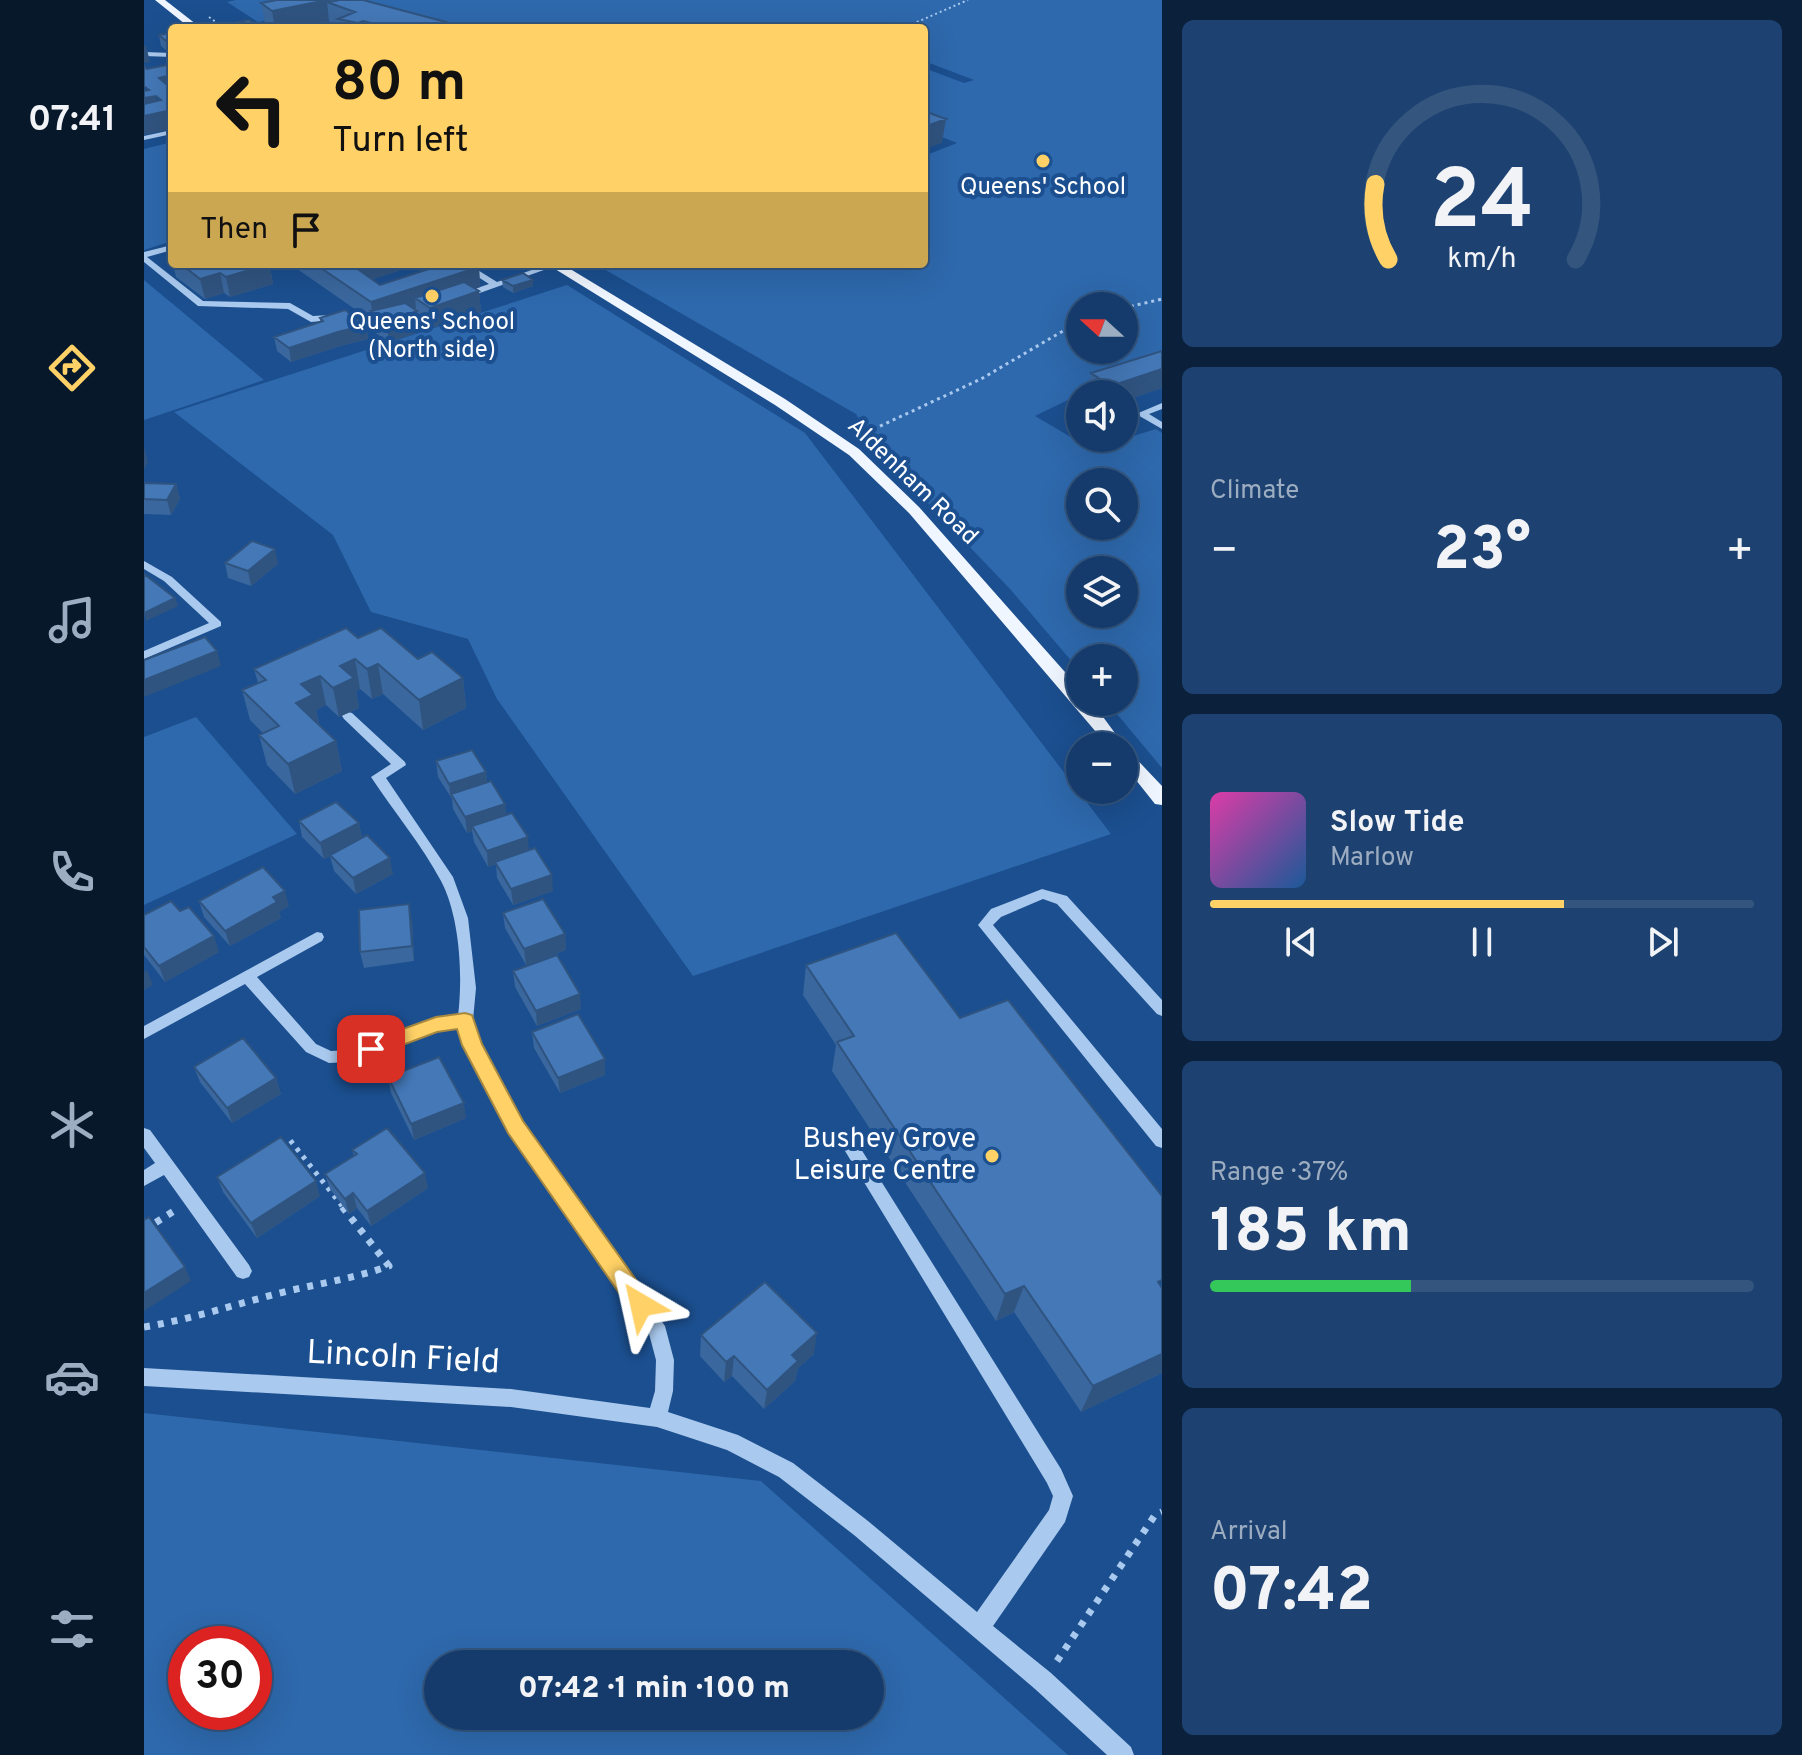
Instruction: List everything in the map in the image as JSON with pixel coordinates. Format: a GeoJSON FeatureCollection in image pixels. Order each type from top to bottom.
{"type":"FeatureCollection","features":[{"type":"Feature","properties":{"kind":"main road"},"geometry":{"type":"LineString","coordinates":[[159,0],[191,24]]}},
{"type":"Feature","properties":{"kind":"main road","name":"Aldenham Road"},"geometry":{"type":"LineString","coordinates":[[560,268],[844,444],[914,510],[1066,684]]}},
{"type":"Feature","properties":{"kind":"main road","name":"Aldenham Road"},"geometry":{"type":"LineString","coordinates":[[1093,716],[1106,732]]}},
{"type":"Feature","properties":{"kind":"main road"},"geometry":{"type":"LineString","coordinates":[[1138,770],[1162,799]]}},
{"type":"Feature","properties":{"kind":"street"},"geometry":{"type":"LineString","coordinates":[[144,54],[168,55]]}},
{"type":"Feature","properties":{"kind":"street"},"geometry":{"type":"LineString","coordinates":[[144,138],[168,133]]}},
{"type":"Feature","properties":{"kind":"street"},"geometry":{"type":"LineString","coordinates":[[144,256],[168,248]]}},
{"type":"Feature","properties":{"kind":"street"},"geometry":{"type":"LineString","coordinates":[[144,256],[201,304],[290,306],[311,319],[346,316],[365,329],[403,316]]}},
{"type":"Feature","properties":{"kind":"street"},"geometry":{"type":"LineString","coordinates":[[468,268],[496,285]]}},
{"type":"Feature","properties":{"kind":"street"},"geometry":{"type":"LineString","coordinates":[[444,302],[542,268]]}},
{"type":"Feature","properties":{"kind":"street"},"geometry":{"type":"LineString","coordinates":[[1162,406],[1141,414],[1162,426]]}},
{"type":"Feature","properties":{"kind":"street"},"geometry":{"type":"LineString","coordinates":[[144,564],[168,579],[217,624],[144,655]]}},
{"type":"Feature","properties":{"kind":"street"},"geometry":{"type":"LineString","coordinates":[[348,716],[400,765],[378,777],[448,881],[462,932],[469,988],[465,1020],[472,1045],[515,1127],[656,1326],[665,1360],[664,1391],[657,1418]]}},
{"type":"Feature","properties":{"kind":"street"},"geometry":{"type":"LineString","coordinates":[[1162,1010],[1062,900],[1042,894],[996,913],[985,925],[1162,1141]]}},
{"type":"Feature","properties":{"kind":"street"},"geometry":{"type":"LineString","coordinates":[[144,1033],[317,937]]}},
{"type":"Feature","properties":{"kind":"street"},"geometry":{"type":"LineString","coordinates":[[247,976],[311,1048],[329,1057],[350,1056],[436,1024],[465,1020]]}},
{"type":"Feature","properties":{"kind":"street"},"geometry":{"type":"LineString","coordinates":[[144,1135],[243,1271]]}},
{"type":"Feature","properties":{"kind":"street"},"geometry":{"type":"LineString","coordinates":[[850,1146],[1054,1476],[1063,1496],[1058,1515],[979,1628]]}},
{"type":"Feature","properties":{"kind":"street"},"geometry":{"type":"LineString","coordinates":[[144,1179],[166,1165]]}},
{"type":"Feature","properties":{"kind":"street","name":"Lincoln Field"},"geometry":{"type":"LineString","coordinates":[[144,1377],[511,1398],[657,1418],[731,1442],[786,1470],[861,1528],[1043,1681],[1123,1755]]}},
{"type":"Feature","properties":{"kind":"path"},"geometry":{"type":"LineString","coordinates":[[912,24],[968,0]]}},
{"type":"Feature","properties":{"kind":"path"},"geometry":{"type":"LineString","coordinates":[[1138,305],[1162,299]]}},
{"type":"Feature","properties":{"kind":"path"},"geometry":{"type":"LineString","coordinates":[[844,444],[981,379],[1066,329]]}},
{"type":"Feature","properties":{"kind":"path"},"geometry":{"type":"LineString","coordinates":[[144,1327],[176,1322],[289,1291],[351,1280],[389,1266],[290,1140],[277,1148]]}},
{"type":"Feature","properties":{"kind":"path"},"geometry":{"type":"LineString","coordinates":[[144,1230],[192,1200]]}},
{"type":"Feature","properties":{"kind":"path"},"geometry":{"type":"LineString","coordinates":[[1043,1681],[1155,1515],[1162,1512]]}},
{"type":"Feature","properties":{"kind":"shaded area"},"geometry":{"type":"Polygon","coordinates":[[[1162,0],[1162,369],[1126,380],[1066,380],[1066,401],[1035,416],[1066,434],[1066,452],[1138,452],[1138,435],[1156,429],[1162,433],[1162,768],[1138,739],[1138,732],[1132,732],[1119,716],[1138,716],[1138,644],[1066,644],[1066,655],[1010,589],[876,449],[856,414],[604,269],[928,268],[928,154],[957,143],[928,132],[928,70],[964,83],[974,80],[928,63],[928,24],[373,24],[326,9],[258,22],[227,2],[1162,0]]]}},
{"type":"Feature","properties":{"kind":"shaded area"},"geometry":{"type":"Polygon","coordinates":[[[168,143],[168,242],[144,250],[144,149],[168,143]]]}},
{"type":"Feature","properties":{"kind":"shaded area"},"geometry":{"type":"Polygon","coordinates":[[[144,280],[264,380],[144,420],[144,280]]]}},
{"type":"Feature","properties":{"kind":"shaded area"},"geometry":{"type":"Polygon","coordinates":[[[567,285],[805,433],[1066,775],[1066,804],[1088,804],[1111,834],[693,976],[497,699],[468,639],[371,612],[333,535],[174,412],[567,285]]]}},
{"type":"Feature","properties":{"kind":"shaded area"},"geometry":{"type":"Polygon","coordinates":[[[196,717],[297,834],[144,905],[144,737],[196,717]]]}},
{"type":"Feature","properties":{"kind":"shaded area"},"geometry":{"type":"Polygon","coordinates":[[[144,1413],[761,1481],[1068,1755],[144,1755],[144,1413]]]}},
{"type":"Feature","properties":{"kind":"building"},"geometry":{"type":"Polygon","coordinates":[[[327,0],[272,11],[261,3],[327,0]]]}},
{"type":"Feature","properties":{"kind":"building"},"geometry":{"type":"Polygon","coordinates":[[[363,0],[446,22],[358,23],[338,19],[355,12],[327,2],[363,0]]]}},
{"type":"Feature","properties":{"kind":"building"},"geometry":{"type":"Polygon","coordinates":[[[168,65],[168,76],[159,78],[168,86],[168,111],[144,116],[144,104],[161,100],[156,96],[144,98],[144,91],[149,90],[144,86],[144,66],[147,69],[168,65]]]}},
{"type":"Feature","properties":{"kind":"building"},"geometry":{"type":"Polygon","coordinates":[[[928,112],[946,119],[928,126],[928,112]]]}},
{"type":"Feature","properties":{"kind":"building"},"geometry":{"type":"Polygon","coordinates":[[[186,268],[256,268],[226,277],[220,273],[200,279],[186,268]]]}},
{"type":"Feature","properties":{"kind":"building"},"geometry":{"type":"Polygon","coordinates":[[[321,268],[356,268],[380,285],[432,268],[476,268],[371,302],[321,268]]]}},
{"type":"Feature","properties":{"kind":"building"},"geometry":{"type":"Polygon","coordinates":[[[523,273],[533,280],[513,286],[502,280],[523,273]]]}},
{"type":"Feature","properties":{"kind":"building"},"geometry":{"type":"Polygon","coordinates":[[[464,282],[479,291],[430,308],[415,298],[464,282]]]}},
{"type":"Feature","properties":{"kind":"building"},"geometry":{"type":"Polygon","coordinates":[[[405,303],[417,311],[386,322],[371,311],[405,303]]]}},
{"type":"Feature","properties":{"kind":"building"},"geometry":{"type":"Polygon","coordinates":[[[345,310],[366,325],[289,348],[274,337],[323,321],[320,318],[345,310]]]}},
{"type":"Feature","properties":{"kind":"building"},"geometry":{"type":"Polygon","coordinates":[[[1162,351],[1162,369],[1129,380],[1102,380],[1091,373],[1120,364],[1138,364],[1138,358],[1162,351]]]}},
{"type":"Feature","properties":{"kind":"building"},"geometry":{"type":"Polygon","coordinates":[[[144,483],[176,484],[167,500],[144,499],[144,483]]]}},
{"type":"Feature","properties":{"kind":"building"},"geometry":{"type":"Polygon","coordinates":[[[252,541],[275,549],[248,571],[225,563],[252,541]]]}},
{"type":"Feature","properties":{"kind":"building"},"geometry":{"type":"Polygon","coordinates":[[[144,574],[175,598],[144,613],[144,574]]]}},
{"type":"Feature","properties":{"kind":"building"},"geometry":{"type":"Polygon","coordinates":[[[346,628],[358,638],[381,628],[418,659],[432,652],[463,678],[419,700],[378,664],[367,669],[355,659],[340,666],[354,678],[333,688],[320,676],[301,684],[313,695],[296,703],[336,741],[288,764],[259,735],[279,726],[242,690],[266,680],[254,669],[346,628]]]}},
{"type":"Feature","properties":{"kind":"building"},"geometry":{"type":"Polygon","coordinates":[[[205,637],[217,651],[144,680],[144,660],[205,637]]]}},
{"type":"Feature","properties":{"kind":"building"},"geometry":{"type":"Polygon","coordinates":[[[472,750],[486,772],[449,784],[436,761],[472,750]]]}},
{"type":"Feature","properties":{"kind":"building"},"geometry":{"type":"Polygon","coordinates":[[[491,781],[505,804],[465,817],[451,794],[491,781]]]}},
{"type":"Feature","properties":{"kind":"building"},"geometry":{"type":"Polygon","coordinates":[[[336,802],[359,823],[320,843],[299,821],[336,802]]]}},
{"type":"Feature","properties":{"kind":"building"},"geometry":{"type":"Polygon","coordinates":[[[512,813],[528,837],[487,851],[472,826],[512,813]]]}},
{"type":"Feature","properties":{"kind":"building"},"geometry":{"type":"Polygon","coordinates":[[[367,835],[390,858],[353,878],[330,855],[367,835]]]}},
{"type":"Feature","properties":{"kind":"building"},"geometry":{"type":"Polygon","coordinates":[[[535,848],[552,875],[511,889],[495,862],[535,848]]]}},
{"type":"Feature","properties":{"kind":"building"},"geometry":{"type":"Polygon","coordinates":[[[263,867],[285,891],[273,897],[277,902],[225,931],[199,901],[263,867]]]}},
{"type":"Feature","properties":{"kind":"building"},"geometry":{"type":"Polygon","coordinates":[[[543,899],[565,934],[524,949],[503,913],[543,899]]]}},
{"type":"Feature","properties":{"kind":"building"},"geometry":{"type":"Polygon","coordinates":[[[171,901],[180,911],[189,907],[214,936],[159,966],[144,947],[144,915],[171,901]]]}},
{"type":"Feature","properties":{"kind":"building"},"geometry":{"type":"Polygon","coordinates":[[[409,904],[412,946],[360,952],[359,910],[409,904]]]}},
{"type":"Feature","properties":{"kind":"building","name":"Bushey Grove Leisure Centre"},"geometry":{"type":"Polygon","coordinates":[[[896,933],[960,1018],[1008,1000],[1162,1196],[1162,1280],[1158,1282],[1162,1288],[1162,1354],[1093,1386],[1024,1286],[1005,1294],[837,1042],[854,1036],[806,965],[896,933]]]}},
{"type":"Feature","properties":{"kind":"building"},"geometry":{"type":"Polygon","coordinates":[[[557,955],[580,994],[536,1011],[513,971],[557,955]]]}},
{"type":"Feature","properties":{"kind":"building"},"geometry":{"type":"Polygon","coordinates":[[[578,1014],[605,1059],[558,1078],[532,1032],[578,1014]]]}},
{"type":"Feature","properties":{"kind":"building"},"geometry":{"type":"Polygon","coordinates":[[[243,1038],[276,1078],[227,1108],[194,1067],[243,1038]]]}},
{"type":"Feature","properties":{"kind":"building"},"geometry":{"type":"Polygon","coordinates":[[[439,1057],[464,1103],[411,1124],[388,1077],[439,1057]]]}},
{"type":"Feature","properties":{"kind":"building"},"geometry":{"type":"Polygon","coordinates":[[[387,1128],[425,1173],[367,1211],[353,1193],[345,1199],[325,1174],[357,1154],[352,1150],[387,1128]]]}},
{"type":"Feature","properties":{"kind":"building"},"geometry":{"type":"Polygon","coordinates":[[[281,1137],[316,1181],[251,1223],[217,1177],[281,1137]]]}},
{"type":"Feature","properties":{"kind":"building"},"geometry":{"type":"Polygon","coordinates":[[[149,1217],[185,1267],[144,1293],[144,1220],[149,1217]]]}},
{"type":"Feature","properties":{"kind":"building"},"geometry":{"type":"Polygon","coordinates":[[[765,1282],[817,1333],[792,1355],[798,1361],[767,1390],[734,1356],[726,1362],[701,1335],[765,1282]]]}},
{"type":"Feature","properties":{"kind":"place","name":"Queens' School"},"geometry":{"type":"Point","coordinates":[1043,161]}},
{"type":"Feature","properties":{"kind":"place","name":"Queens' School (North side)"},"geometry":{"type":"Point","coordinates":[432,296]}},
{"type":"Feature","properties":{"kind":"place","name":"Bushey Grove Leisure Centre"},"geometry":{"type":"Point","coordinates":[992,1156]}},
{"type":"Feature","properties":{"kind":"route"},"geometry":{"type":"LineString","coordinates":[[371,1049],[436,1024],[465,1020],[472,1045],[515,1127],[641,1305]]}}]}
